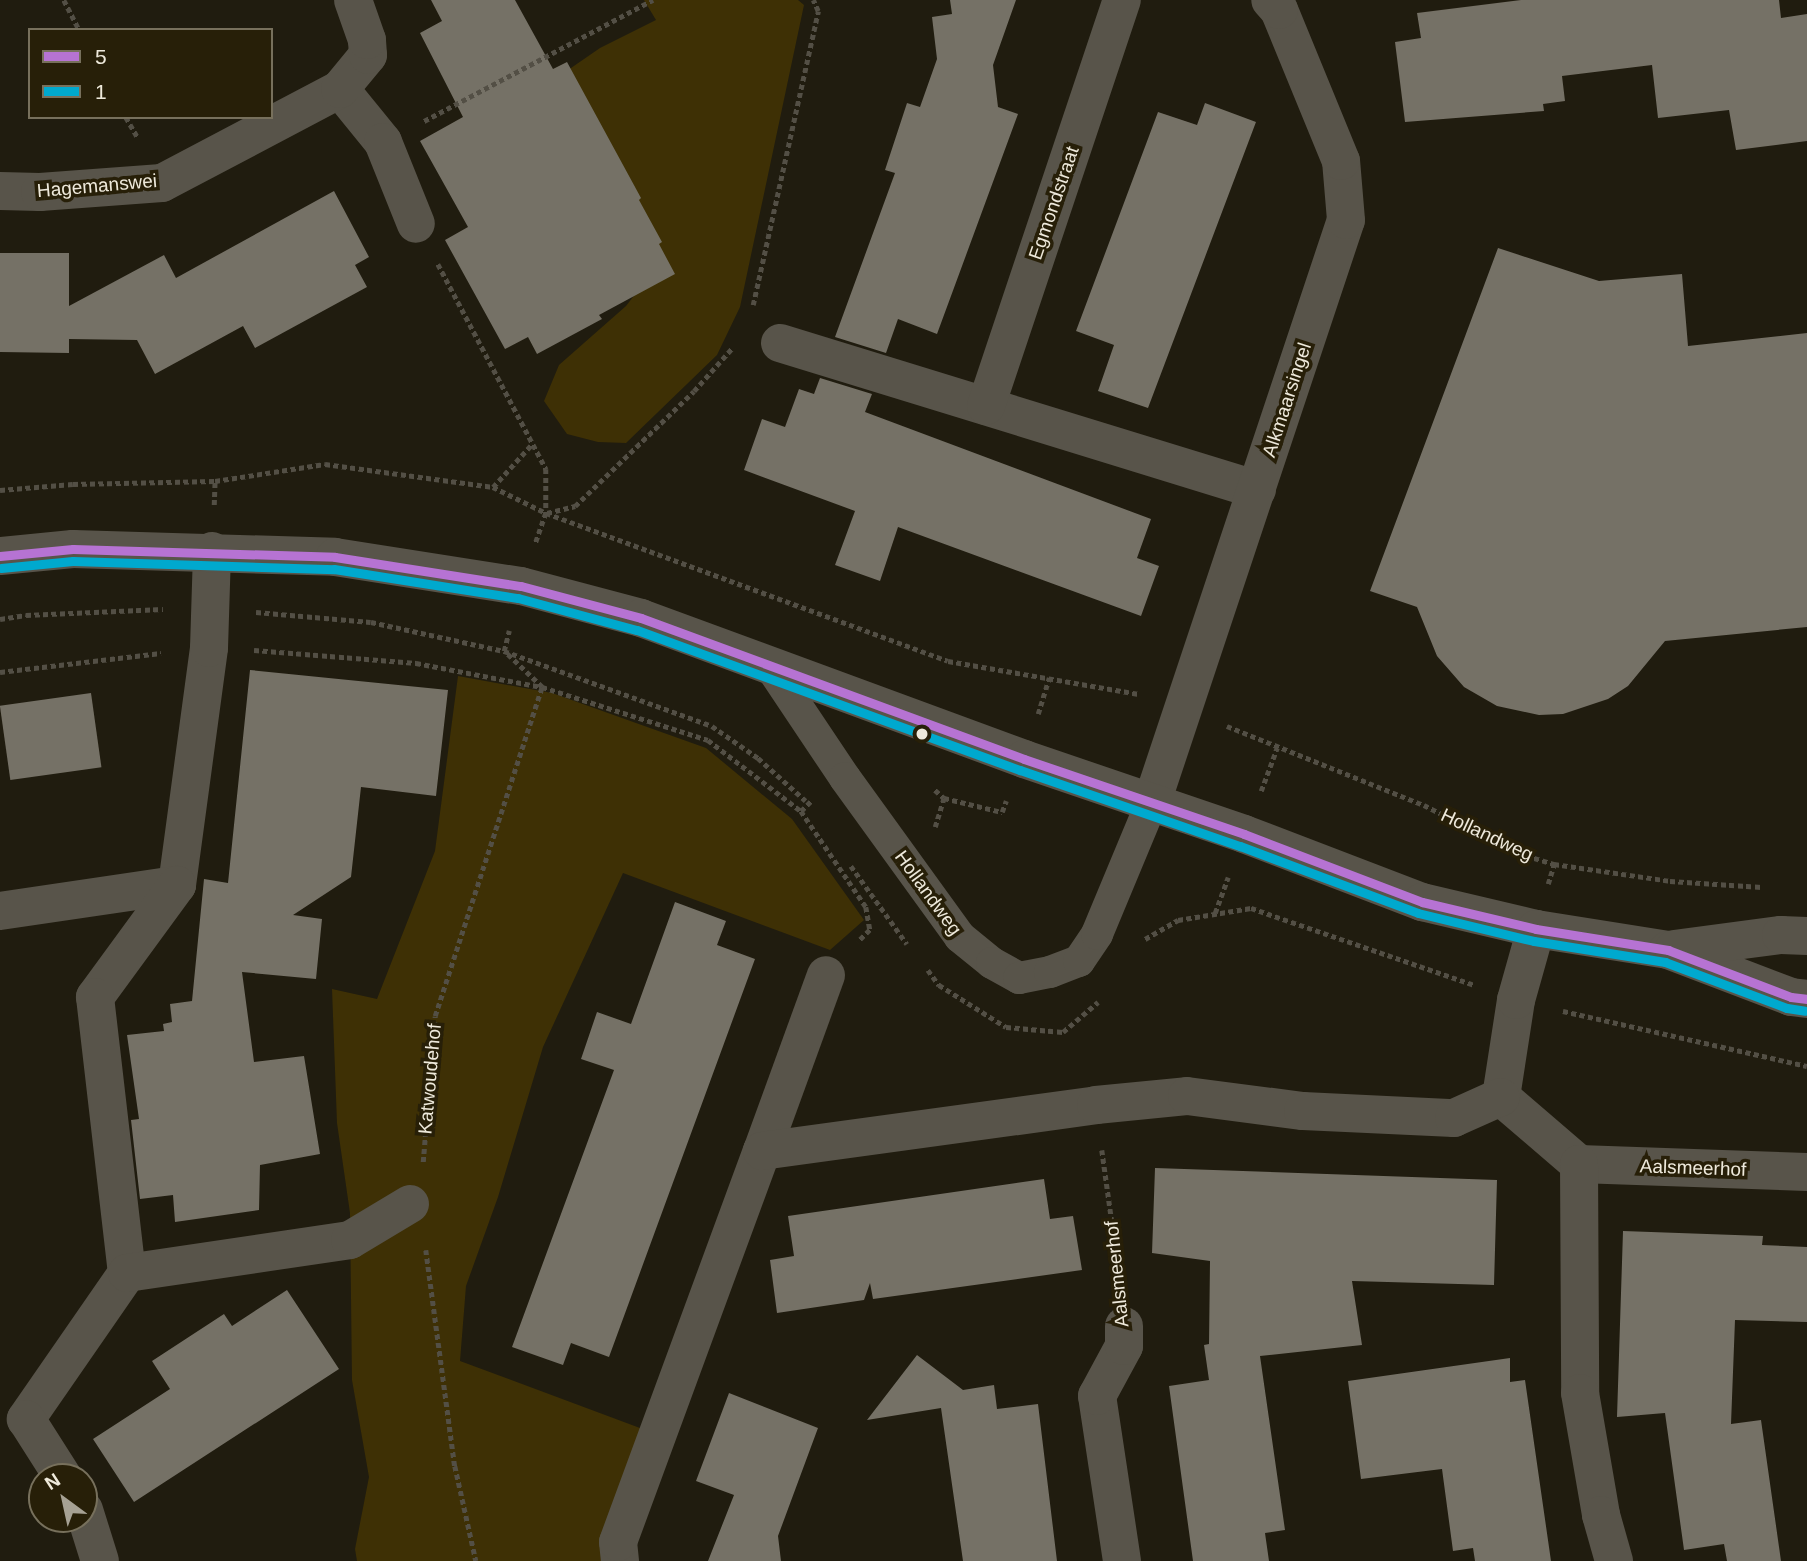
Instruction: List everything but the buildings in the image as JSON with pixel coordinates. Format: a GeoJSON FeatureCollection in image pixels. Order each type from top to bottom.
{"type":"FeatureCollection","features":[{"type":"Feature","properties":{"kind":"street","name":"Hagemanswei"},"geometry":{"type":"LineString","coordinates":[[0,191],[40,192],[162,183],[340,89],[368,55],[362,22],[353,0]]}},
{"type":"Feature","properties":{"kind":"street","name":"Egmondstraat"},"geometry":{"type":"LineString","coordinates":[[986,406],[1122,0]]}},
{"type":"Feature","properties":{"kind":"street","name":"Alkmaarsingel"},"geometry":{"type":"LineString","coordinates":[[1152,802],[1346,220],[1340,161],[1282,3]]}},
{"type":"Feature","properties":{"kind":"street"},"geometry":{"type":"LineString","coordinates":[[340,89],[383,142],[416,224]]}},
{"type":"Feature","properties":{"kind":"street"},"geometry":{"type":"LineString","coordinates":[[780,343],[1257,490]]}},
{"type":"Feature","properties":{"kind":"street"},"geometry":{"type":"LineString","coordinates":[[0,556],[73,549],[212,551],[335,557],[521,586],[641,618],[1422,902],[1536,929],[1668,950],[1791,997],[1807,999]]}},
{"type":"Feature","properties":{"kind":"street"},"geometry":{"type":"LineString","coordinates":[[127,1273],[95,998],[177,885],[209,648],[212,551]]}},
{"type":"Feature","properties":{"kind":"street"},"geometry":{"type":"LineString","coordinates":[[0,911],[177,885]]}},
{"type":"Feature","properties":{"kind":"street"},"geometry":{"type":"LineString","coordinates":[[1500,1097],[1516,1000],[1536,929]]}},
{"type":"Feature","properties":{"kind":"street"},"geometry":{"type":"LineString","coordinates":[[1668,950],[1780,935],[1807,936]]}},
{"type":"Feature","properties":{"kind":"street"},"geometry":{"type":"LineString","coordinates":[[620,1561],[618,1542],[826,975]]}},
{"type":"Feature","properties":{"kind":"street"},"geometry":{"type":"LineString","coordinates":[[762,1151],[1096,1105],[1187,1096],[1303,1111],[1454,1118],[1500,1097]]}},
{"type":"Feature","properties":{"kind":"street"},"geometry":{"type":"LineString","coordinates":[[1500,1097],[1579,1164],[1580,1393],[1601,1515],[1614,1561]]}},
{"type":"Feature","properties":{"kind":"street","name":"Aalsmeerhof"},"geometry":{"type":"LineString","coordinates":[[1579,1164],[1807,1172]]}},
{"type":"Feature","properties":{"kind":"street"},"geometry":{"type":"LineString","coordinates":[[50,1463],[13,1421],[127,1273],[350,1240],[416,1189]]}},
{"type":"Feature","properties":{"kind":"street","name":"Aalsmeerhof"},"geometry":{"type":"LineString","coordinates":[[1122,1561],[1097,1396],[1124,1346],[1124,1326]]}},
{"type":"Feature","properties":{"kind":"street"},"geometry":{"type":"LineString","coordinates":[[91,1533],[100,1561]]}},
{"type":"Feature","properties":{"kind":"lane","name":"Hollandweg"},"geometry":{"type":"LineString","coordinates":[[768,663],[845,778],[960,937],[992,963],[1019,978],[1050,972],[1079,961],[1097,934],[1152,802]]}},
{"type":"Feature","properties":{"kind":"path"},"geometry":{"type":"LineString","coordinates":[[64,0],[78,28]]}},
{"type":"Feature","properties":{"kind":"path"},"geometry":{"type":"LineString","coordinates":[[383,142],[653,0]]}},
{"type":"Feature","properties":{"kind":"path"},"geometry":{"type":"LineString","coordinates":[[750,317],[818,11],[813,0]]}},
{"type":"Feature","properties":{"kind":"path"},"geometry":{"type":"LineString","coordinates":[[416,224],[546,469],[546,513],[575,506],[694,391],[738,341]]}},
{"type":"Feature","properties":{"kind":"path"},"geometry":{"type":"LineString","coordinates":[[493,487],[533,443]]}},
{"type":"Feature","properties":{"kind":"path"},"geometry":{"type":"LineString","coordinates":[[521,586],[504,651],[542,687]]}},
{"type":"Feature","properties":{"kind":"path"},"geometry":{"type":"LineString","coordinates":[[0,671],[209,648],[416,663],[542,687],[708,740],[801,811],[866,907],[870,930],[826,975]]}},
{"type":"Feature","properties":{"kind":"path","name":"Katwoudehof"},"geometry":{"type":"LineString","coordinates":[[416,1189],[435,1016],[542,687]]}},
{"type":"Feature","properties":{"kind":"path","name":"Hollandweg"},"geometry":{"type":"LineString","coordinates":[[1184,708],[1277,748],[1424,805],[1518,853],[1554,864],[1670,881],[1772,888]]}},
{"type":"Feature","properties":{"kind":"path"},"geometry":{"type":"LineString","coordinates":[[801,811],[807,803],[845,778]]}},
{"type":"Feature","properties":{"kind":"path"},"geometry":{"type":"LineString","coordinates":[[935,790],[944,798]]}},
{"type":"Feature","properties":{"kind":"path","name":"Aalsmeerhof"},"geometry":{"type":"LineString","coordinates":[[1096,1105],[1124,1326]]}},
{"type":"Feature","properties":{"kind":"path"},"geometry":{"type":"LineString","coordinates":[[425,1240],[455,1466],[476,1561]]}},
{"type":"Feature","properties":{"kind":"shaded area"},"geometry":{"type":"Polygon","coordinates":[[[644,0],[798,0],[804,5],[740,307],[717,355],[626,443],[598,442],[567,434],[544,401],[559,365],[626,306],[653,271],[555,79],[600,48],[656,20],[644,0]]]}},
{"type":"Feature","properties":{"kind":"shaded area"},"geometry":{"type":"Polygon","coordinates":[[[458,676],[552,693],[706,748],[792,819],[864,920],[830,950],[623,873],[543,1047],[498,1197],[466,1286],[460,1361],[648,1431],[609,1561],[357,1561],[355,1549],[369,1477],[352,1380],[350,1213],[337,1123],[332,989],[377,999],[435,851],[458,676]]]}},
{"type":"Feature","properties":{"kind":"transit line","name":"5"},"geometry":{"type":"LineString","coordinates":[[0,556],[73,549],[335,557],[521,586],[641,618],[1024,759],[1244,834],[1422,902],[1536,929],[1668,950],[1791,997],[1807,999]]}},
{"type":"Feature","properties":{"kind":"transit line","name":"1"},"geometry":{"type":"LineString","coordinates":[[1,568],[73,561],[334,569],[518,598],[637,630],[1020,770],[1240,846],[1418,913],[1534,941],[1665,962],[1787,1008],[1805,1011]]}}]}
